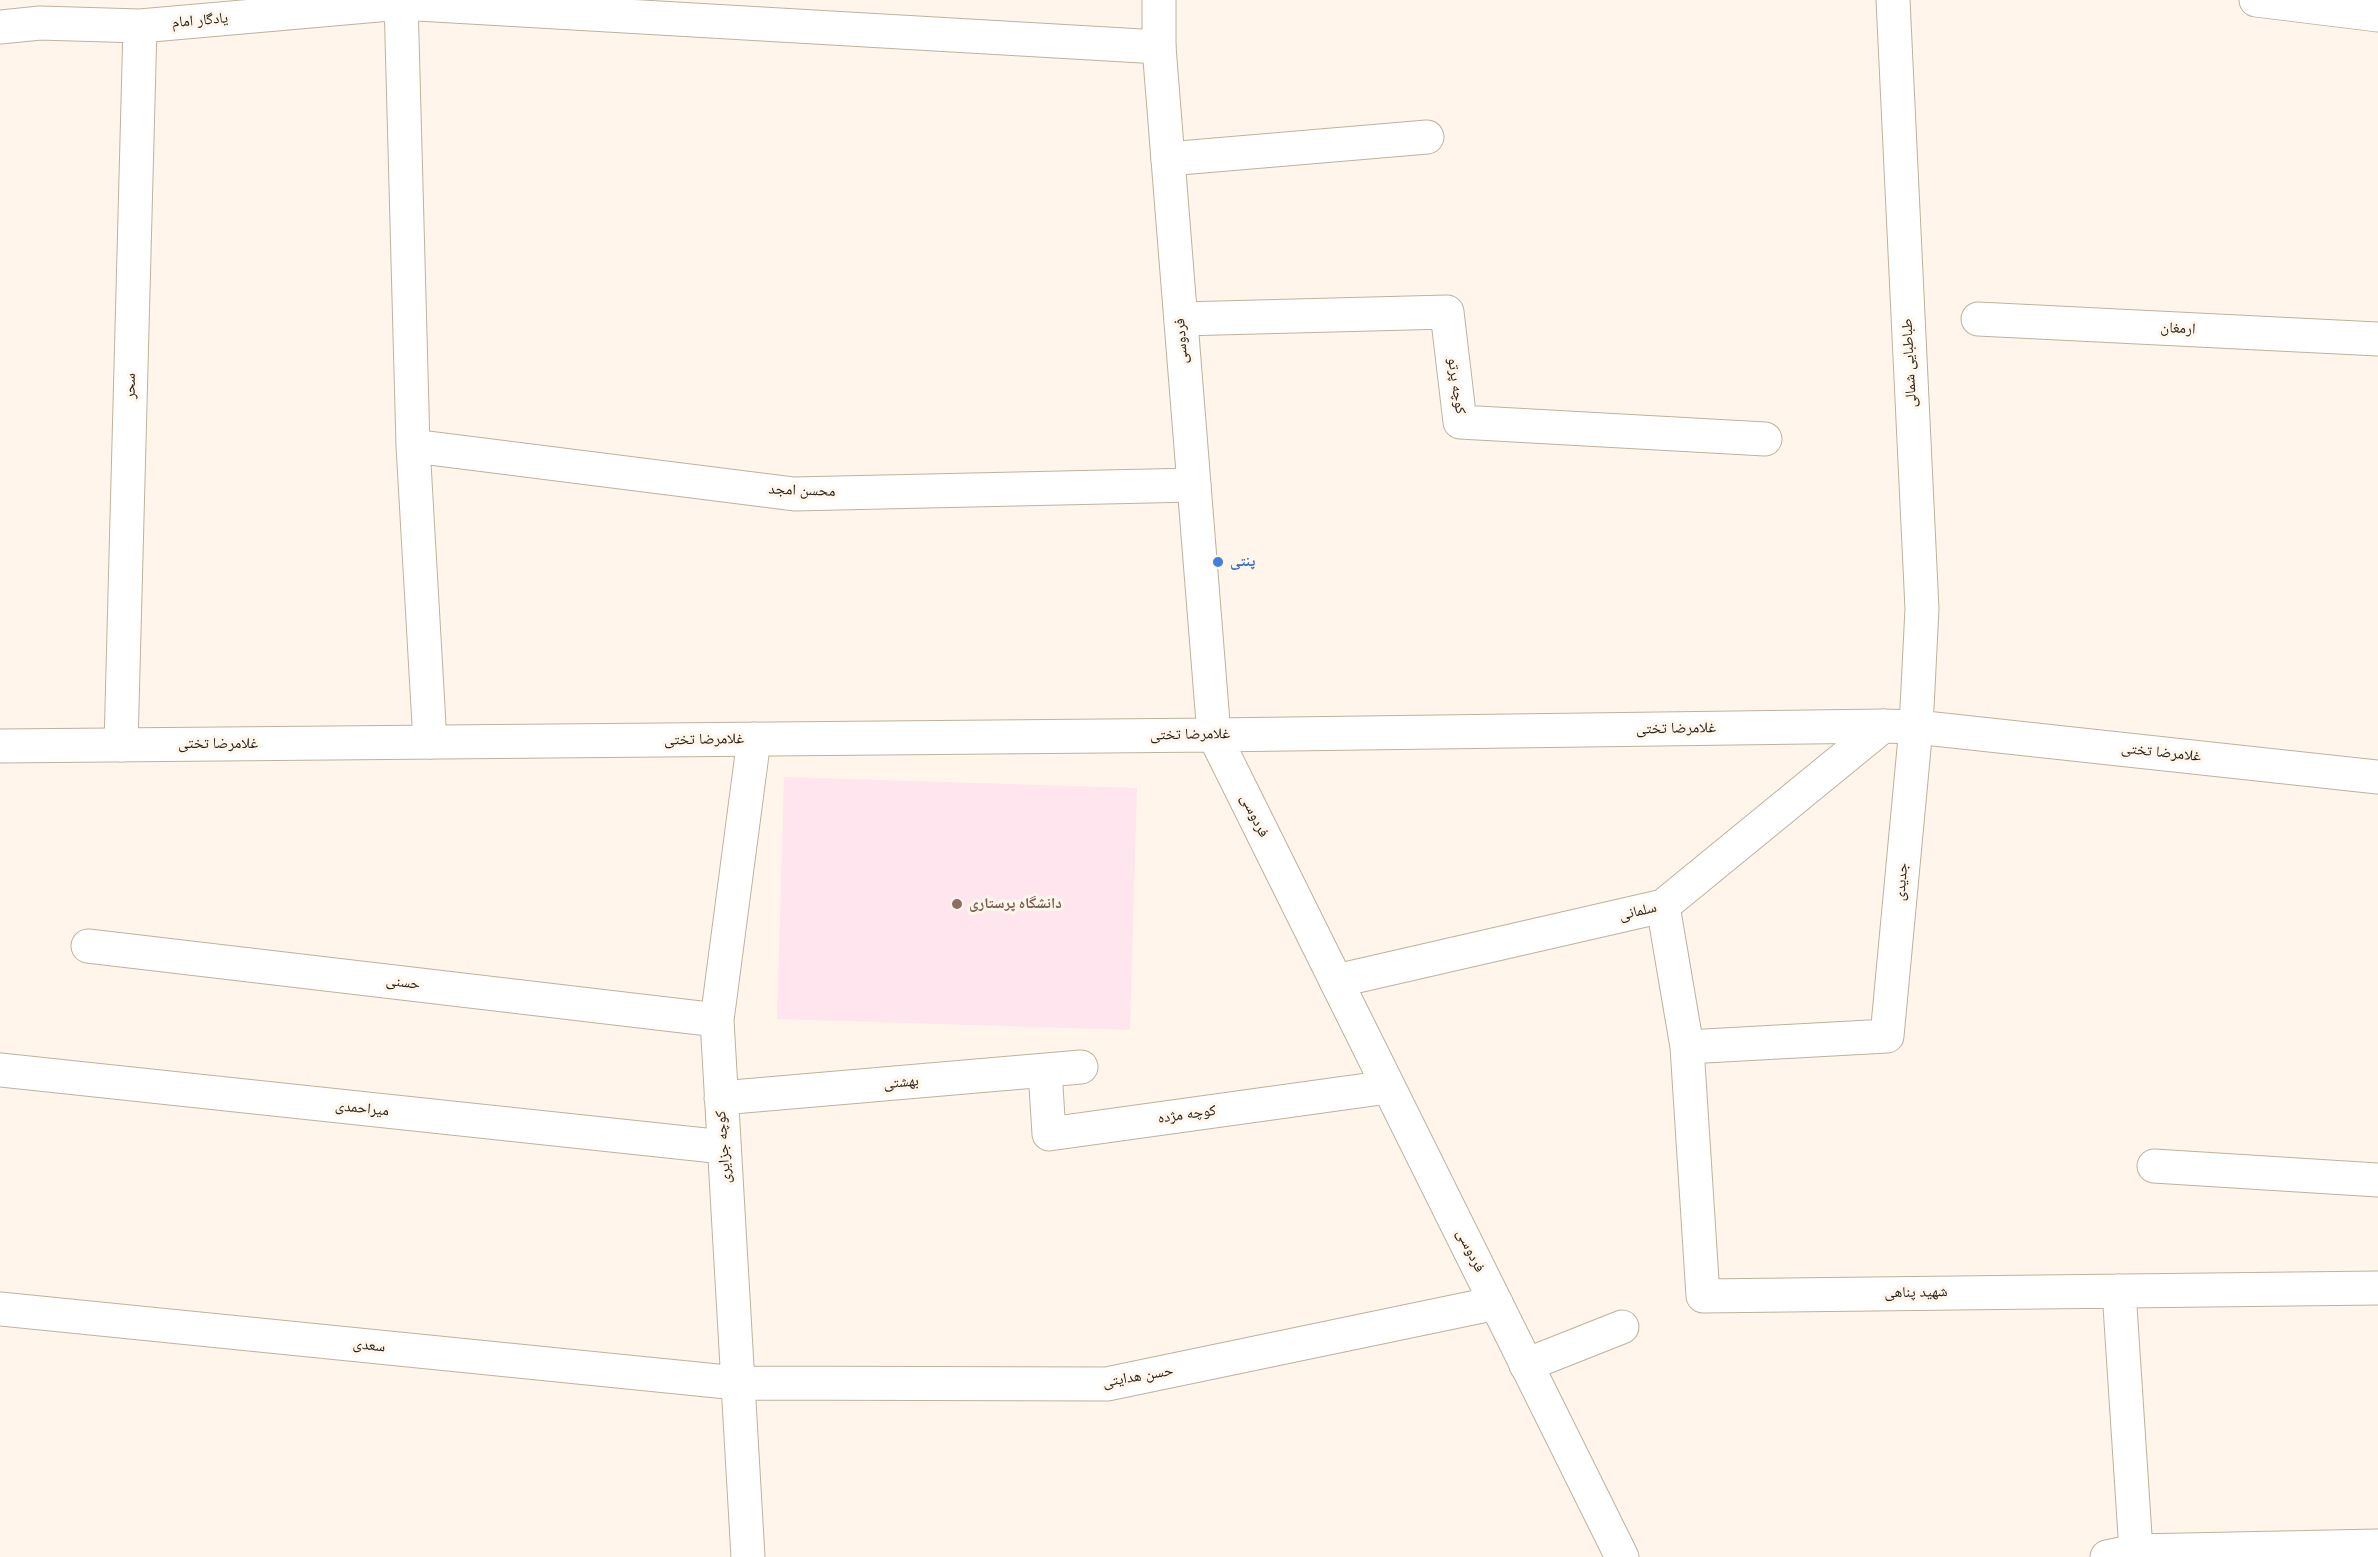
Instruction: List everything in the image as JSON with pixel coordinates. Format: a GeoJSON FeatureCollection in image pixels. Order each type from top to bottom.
{"type":"FeatureCollection","features":[{"type":"Feature","properties":{"kind":"street","name":"فردوسی"},"geometry":{"type":"LineString","coordinates":[[1159,0],[1168,159],[1214,735],[1622,1557]]}},
{"type":"Feature","properties":{"kind":"street","name":"طباطبایی شمالی"},"geometry":{"type":"LineString","coordinates":[[1893,0],[1922,609],[1916,727]]}},
{"type":"Feature","properties":{"kind":"street"},"geometry":{"type":"LineString","coordinates":[[2256,0],[2378,15]]}},
{"type":"Feature","properties":{"kind":"street","name":"یادگار امام"},"geometry":{"type":"LineString","coordinates":[[0,27],[40,23],[140,26],[401,1],[1160,47]]}},
{"type":"Feature","properties":{"kind":"street"},"geometry":{"type":"LineString","coordinates":[[401,1],[414,446],[430,742]]}},
{"type":"Feature","properties":{"kind":"street","name":"سحر"},"geometry":{"type":"LineString","coordinates":[[122,745],[140,26]]}},
{"type":"Feature","properties":{"kind":"street"},"geometry":{"type":"LineString","coordinates":[[1168,159],[1427,137]]}},
{"type":"Feature","properties":{"kind":"street","name":"کوچه پرتو"},"geometry":{"type":"LineString","coordinates":[[1180,319],[1447,312],[1460,422],[1765,439]]}},
{"type":"Feature","properties":{"kind":"street","name":"ارمغان"},"geometry":{"type":"LineString","coordinates":[[1978,319],[2378,339]]}},
{"type":"Feature","properties":{"kind":"street","name":"محسن امجد"},"geometry":{"type":"LineString","coordinates":[[414,446],[795,494],[1194,485]]}},
{"type":"Feature","properties":{"kind":"street","name":"غلامرضا تختی"},"geometry":{"type":"LineString","coordinates":[[0,746],[1214,735],[1883,726],[1916,727],[2378,777]]}},
{"type":"Feature","properties":{"kind":"street","name":"سلمانی"},"geometry":{"type":"LineString","coordinates":[[1336,981],[1663,906],[1883,726]]}},
{"type":"Feature","properties":{"kind":"street","name":"جدیدی"},"geometry":{"type":"LineString","coordinates":[[1687,1047],[1887,1036],[1916,727]]}},
{"type":"Feature","properties":{"kind":"street","name":"کوچه جزایری"},"geometry":{"type":"LineString","coordinates":[[748,1557],[717,1020],[754,739]]}},
{"type":"Feature","properties":{"kind":"street"},"geometry":{"type":"LineString","coordinates":[[1663,906],[1687,1047]]}},
{"type":"Feature","properties":{"kind":"street","name":"حسنی"},"geometry":{"type":"LineString","coordinates":[[88,946],[717,1020]]}},
{"type":"Feature","properties":{"kind":"street","name":"شهید پناهی"},"geometry":{"type":"LineString","coordinates":[[1687,1047],[1703,1296],[2378,1288]]}},
{"type":"Feature","properties":{"kind":"street","name":"بهشتی"},"geometry":{"type":"LineString","coordinates":[[721,1098],[1081,1067]]}},
{"type":"Feature","properties":{"kind":"street","name":"کوچه مژده"},"geometry":{"type":"LineString","coordinates":[[1045,1070],[1049,1134],[1388,1087]]}},
{"type":"Feature","properties":{"kind":"street","name":"میراحمدی"},"geometry":{"type":"LineString","coordinates":[[0,1071],[724,1147]]}},
{"type":"Feature","properties":{"kind":"street"},"geometry":{"type":"LineString","coordinates":[[2154,1166],[2378,1180]]}},
{"type":"Feature","properties":{"kind":"street"},"geometry":{"type":"LineString","coordinates":[[2119,1291],[2122,1554],[2378,1546]]}},
{"type":"Feature","properties":{"kind":"street","name":"حسن هدایتی"},"geometry":{"type":"LineString","coordinates":[[737,1383],[1107,1384],[1496,1303]]}},
{"type":"Feature","properties":{"kind":"street","name":"سعدی"},"geometry":{"type":"LineString","coordinates":[[0,1309],[737,1383]]}},
{"type":"Feature","properties":{"kind":"street"},"geometry":{"type":"LineString","coordinates":[[1526,1365],[1622,1327]]}},
{"type":"Feature","properties":{"kind":"shaded area","name":"دانشگاه پرستاری"},"geometry":{"type":"Polygon","coordinates":[[[784,777],[1137,788],[1130,1030],[777,1019],[784,777]]]}},
{"type":"Feature","properties":{"kind":"place","name":"پنتی"},"geometry":{"type":"Point","coordinates":[1218,562]}},
{"type":"Feature","properties":{"kind":"place","name":"دانشگاه پرستاری"},"geometry":{"type":"Point","coordinates":[957,904]}}]}
